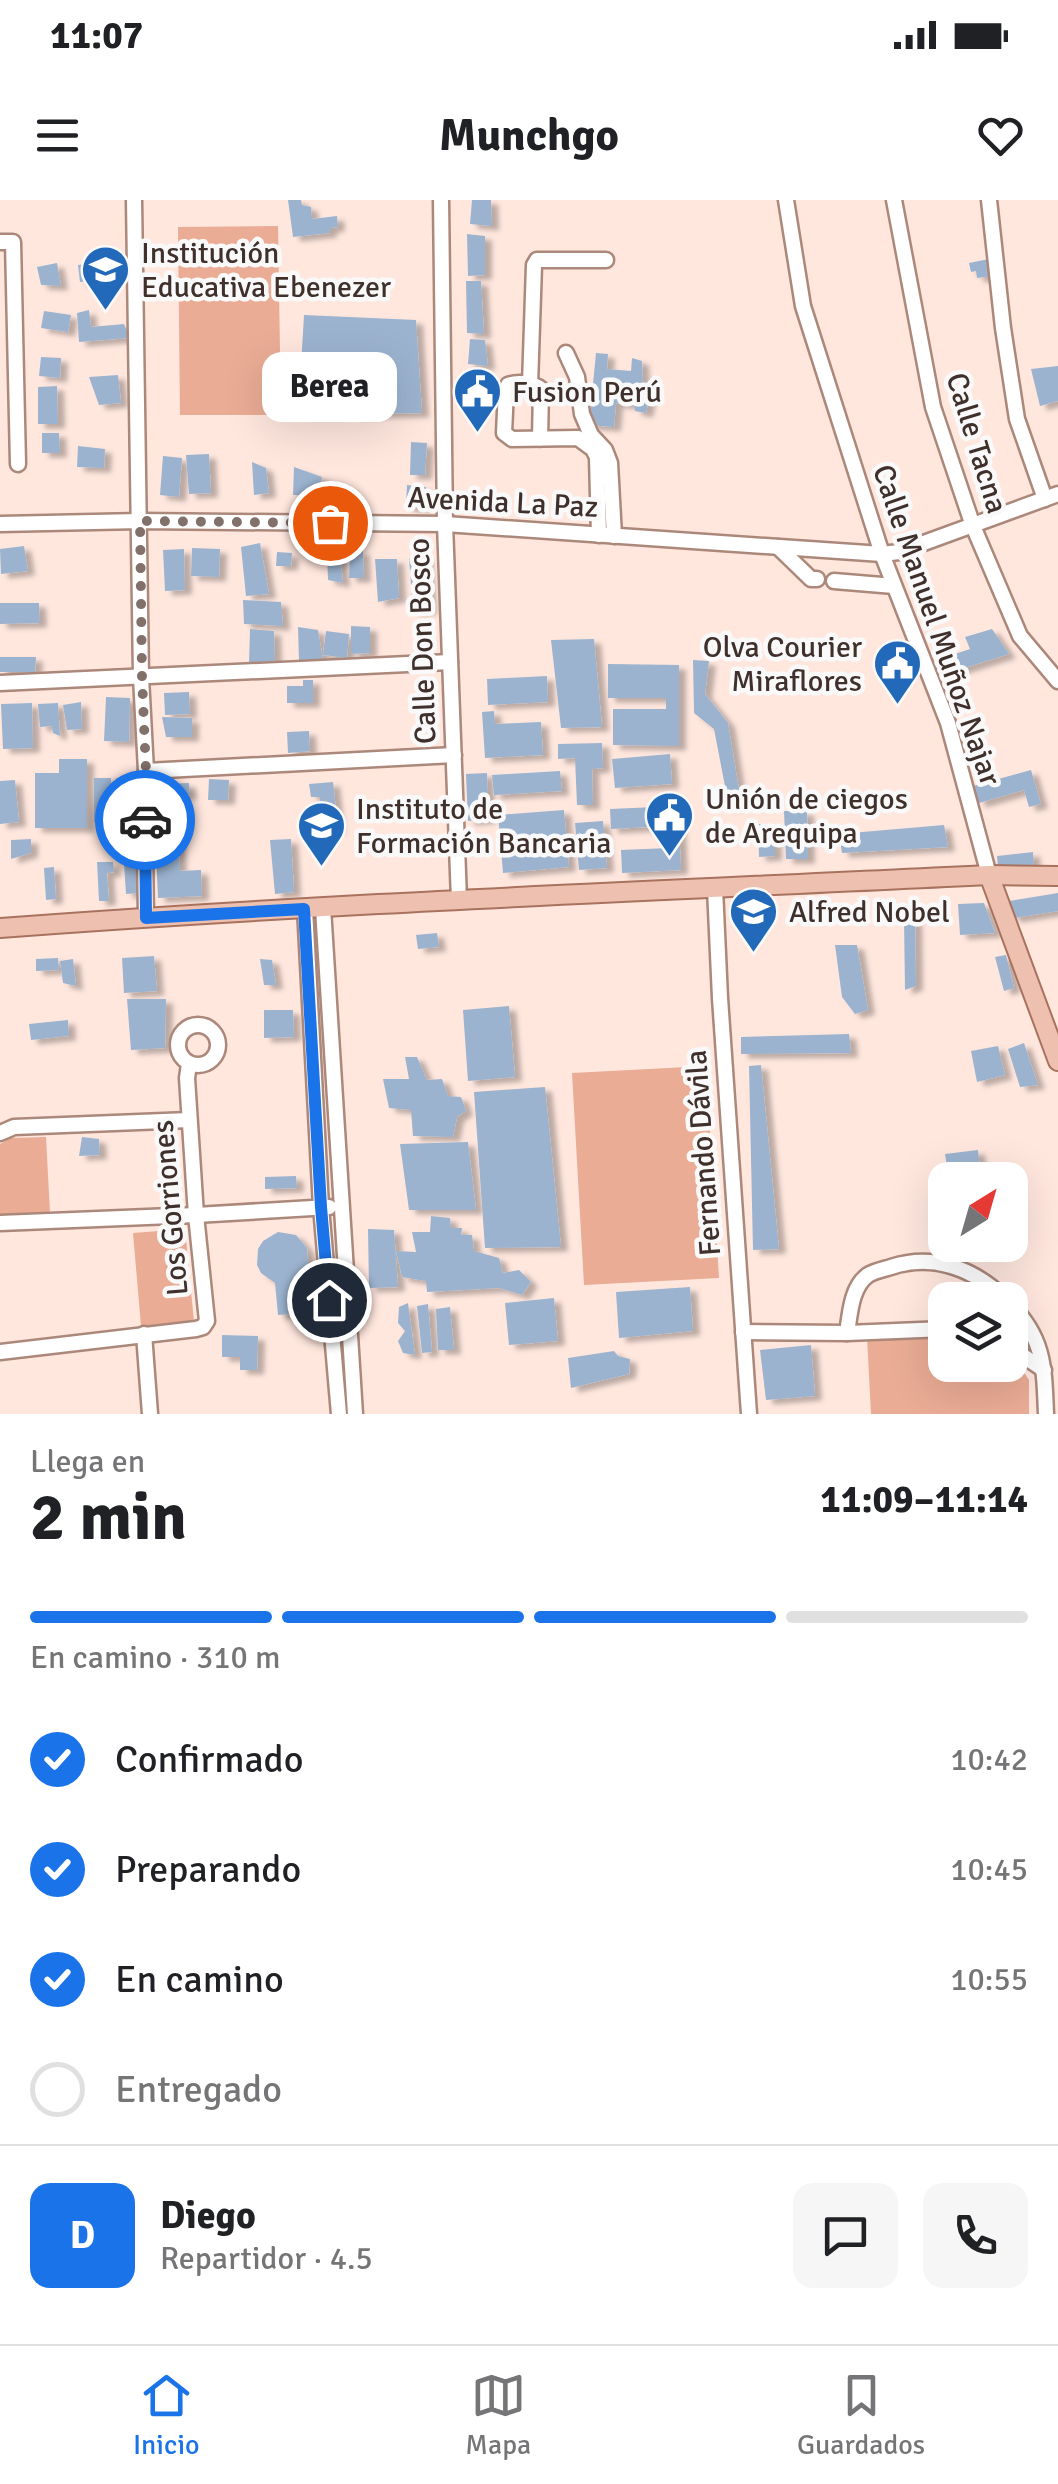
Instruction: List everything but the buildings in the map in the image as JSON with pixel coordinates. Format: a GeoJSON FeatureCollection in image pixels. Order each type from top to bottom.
{"type":"FeatureCollection","features":[{"type":"Feature","properties":{"kind":"main road","name":"Calle Manuel Muñoz Najar"},"geometry":{"type":"LineString","coordinates":[[989,876],[1058,1062]]}},
{"type":"Feature","properties":{"kind":"main road"},"geometry":{"type":"LineString","coordinates":[[0,928],[460,900],[1058,876]]}},
{"type":"Feature","properties":{"kind":"street"},"geometry":{"type":"LineString","coordinates":[[134,200],[146,918]]}},
{"type":"Feature","properties":{"kind":"street","name":"Calle Don Bosco"},"geometry":{"type":"LineString","coordinates":[[442,200],[445,524],[460,900]]}},
{"type":"Feature","properties":{"kind":"street","name":"Calle Manuel Muñoz Najar"},"geometry":{"type":"LineString","coordinates":[[786,200],[802,306],[875,554],[894,586],[948,723],[989,876]]}},
{"type":"Feature","properties":{"kind":"street","name":"Calle Tacna"},"geometry":{"type":"LineString","coordinates":[[894,200],[933,407],[973,526],[1020,636],[1058,681]]}},
{"type":"Feature","properties":{"kind":"street"},"geometry":{"type":"LineString","coordinates":[[988,200],[1017,419],[1052,496]]}},
{"type":"Feature","properties":{"kind":"street"},"geometry":{"type":"LineString","coordinates":[[6,242],[18,464]]}},
{"type":"Feature","properties":{"kind":"street"},"geometry":{"type":"LineString","coordinates":[[530,385],[537,260],[606,260]]}},
{"type":"Feature","properties":{"kind":"street"},"geometry":{"type":"LineString","coordinates":[[566,353],[577,377],[582,414],[610,463],[606,535]]}},
{"type":"Feature","properties":{"kind":"street"},"geometry":{"type":"LineString","coordinates":[[540,439],[541,389],[508,385],[504,433],[512,439],[540,439],[578,438],[593,448],[606,535]]}},
{"type":"Feature","properties":{"kind":"street"},"geometry":{"type":"LineString","coordinates":[[0,424],[17,424]]}},
{"type":"Feature","properties":{"kind":"street","name":"Avenida La Paz"},"geometry":{"type":"LineString","coordinates":[[0,524],[445,524],[875,554],[899,552],[1052,496]]}},
{"type":"Feature","properties":{"kind":"street"},"geometry":{"type":"LineString","coordinates":[[778,547],[811,579],[817,580]]}},
{"type":"Feature","properties":{"kind":"street"},"geometry":{"type":"LineString","coordinates":[[850,582],[875,554]]}},
{"type":"Feature","properties":{"kind":"street"},"geometry":{"type":"LineString","coordinates":[[834,581],[894,586]]}},
{"type":"Feature","properties":{"kind":"street"},"geometry":{"type":"LineString","coordinates":[[0,683],[450,662]]}},
{"type":"Feature","properties":{"kind":"street"},"geometry":{"type":"LineString","coordinates":[[146,772],[454,755]]}},
{"type":"Feature","properties":{"kind":"street","name":"Fernando Dávila"},"geometry":{"type":"LineString","coordinates":[[715,888],[748,1414]]}},
{"type":"Feature","properties":{"kind":"street"},"geometry":{"type":"LineString","coordinates":[[314,908],[355,1414]]}},
{"type":"Feature","properties":{"kind":"street"},"geometry":{"type":"LineString","coordinates":[[314,908],[321,1207],[339,1414]]}},
{"type":"Feature","properties":{"kind":"street","name":"Los Gorriones"},"geometry":{"type":"LineString","coordinates":[[150,1414],[144,1334],[196,1329],[207,1321],[196,1215],[188,1064]]}},
{"type":"Feature","properties":{"kind":"street"},"geometry":{"type":"LineString","coordinates":[[0,1133],[14,1127],[189,1120]]}},
{"type":"Feature","properties":{"kind":"street"},"geometry":{"type":"LineString","coordinates":[[0,1224],[341,1206]]}},
{"type":"Feature","properties":{"kind":"street"},"geometry":{"type":"LineString","coordinates":[[847,1332],[852,1298],[868,1275],[906,1262],[938,1263],[961,1268],[980,1282]]}},
{"type":"Feature","properties":{"kind":"street"},"geometry":{"type":"LineString","coordinates":[[1028,1326],[1040,1346],[1046,1414]]}},
{"type":"Feature","properties":{"kind":"street"},"geometry":{"type":"LineString","coordinates":[[743,1332],[928,1330]]}},
{"type":"Feature","properties":{"kind":"street"},"geometry":{"type":"LineString","coordinates":[[0,1352],[144,1334]]}},
{"type":"Feature","properties":{"kind":"street"},"geometry":{"type":"LineString","coordinates":[[1028,1359],[1044,1370]]}},
{"type":"Feature","properties":{"kind":"shaded area"},"geometry":{"type":"Polygon","coordinates":[[[278,226],[281,415],[180,415],[178,227],[278,226]]]}},
{"type":"Feature","properties":{"kind":"shaded area"},"geometry":{"type":"Polygon","coordinates":[[[706,1066],[719,1278],[584,1285],[572,1073],[706,1066]]]}},
{"type":"Feature","properties":{"kind":"shaded area"},"geometry":{"type":"Polygon","coordinates":[[[46,1137],[50,1213],[0,1216],[0,1144],[11,1138],[46,1137]]]}},
{"type":"Feature","properties":{"kind":"shaded area"},"geometry":{"type":"Polygon","coordinates":[[[185,1229],[194,1322],[141,1326],[133,1233],[185,1229]]]}},
{"type":"Feature","properties":{"kind":"shaded area"},"geometry":{"type":"Polygon","coordinates":[[[928,1334],[928,1382],[1028,1382],[1028,1378],[1029,1414],[871,1414],[867,1337],[928,1334]]]}},
{"type":"Feature","properties":{"kind":"way so far"},"geometry":{"type":"LineString","coordinates":[[145,820],[140,521],[330,523]]}},
{"type":"Feature","properties":{"kind":"place","name":"Institución Educativa Ebenezer"},"geometry":{"type":"Point","coordinates":[106,312]}},
{"type":"Feature","properties":{"kind":"place","name":"Fusion Perú"},"geometry":{"type":"Point","coordinates":[477,434]}},
{"type":"Feature","properties":{"kind":"place","name":"Berea"},"geometry":{"type":"Point","coordinates":[330,523]}},
{"type":"Feature","properties":{"kind":"place","name":"Olva Courier Miraflores"},"geometry":{"type":"Point","coordinates":[897,706]}},
{"type":"Feature","properties":{"kind":"place","name":"Unión de ciegos de Arequipa"},"geometry":{"type":"Point","coordinates":[670,858]}},
{"type":"Feature","properties":{"kind":"place","name":"Instituto de Formación Bancaria"},"geometry":{"type":"Point","coordinates":[321,868]}},
{"type":"Feature","properties":{"kind":"place","name":"Alfred Nobel"},"geometry":{"type":"Point","coordinates":[754,954]}},
{"type":"Feature","properties":{"kind":"route"},"geometry":{"type":"LineString","coordinates":[[145,820],[146,918],[304,909],[329,1300]]}}]}
